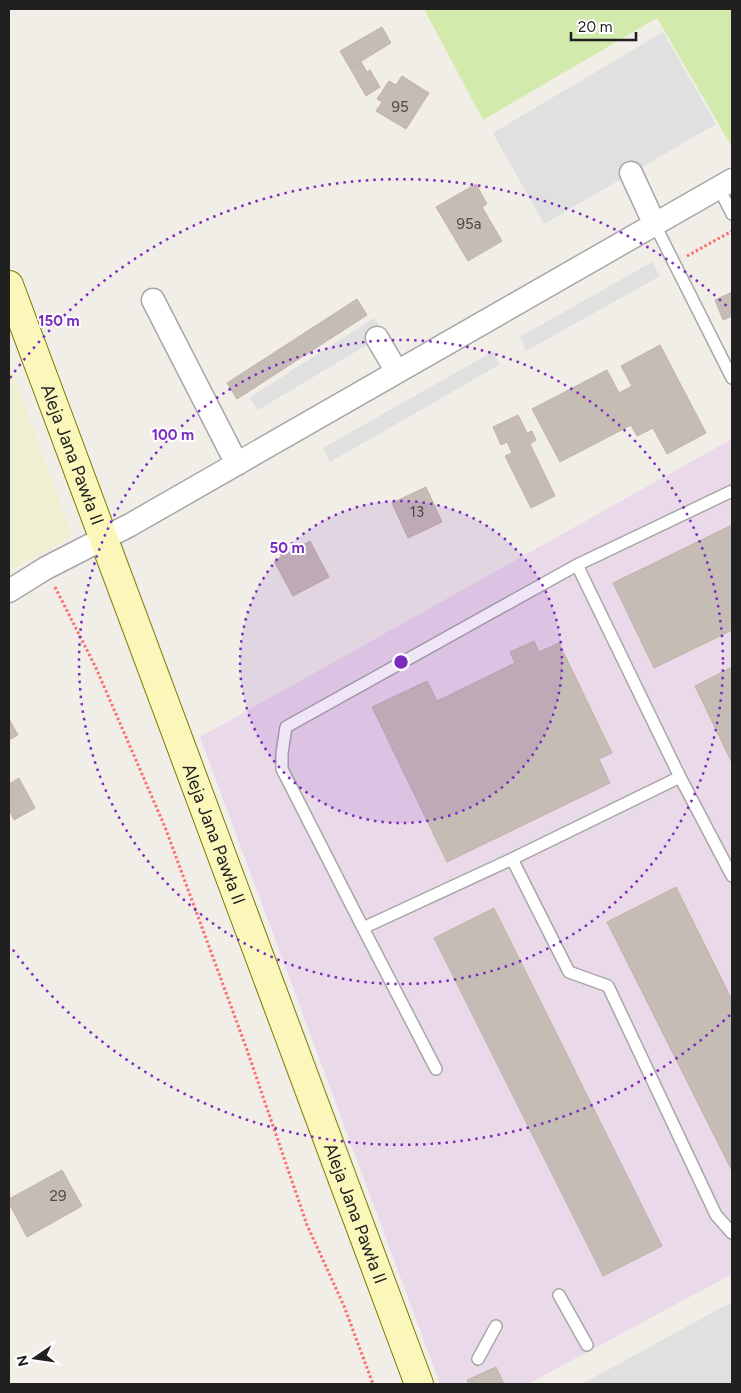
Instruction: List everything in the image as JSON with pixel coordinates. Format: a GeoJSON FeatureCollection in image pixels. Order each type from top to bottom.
{"type":"FeatureCollection","features":[{"type":"Feature","properties":{"kind":"main road","name":"Aleja Jana Pawła II"},"geometry":{"type":"LineString","coordinates":[[9,285],[419,1384]]}},
{"type":"Feature","properties":{"kind":"street"},"geometry":{"type":"LineString","coordinates":[[631,174],[655,225]]}},
{"type":"Feature","properties":{"kind":"street"},"geometry":{"type":"LineString","coordinates":[[9,591],[46,568],[103,540],[237,464],[725,184]]}},
{"type":"Feature","properties":{"kind":"street"},"geometry":{"type":"LineString","coordinates":[[153,300],[237,464]]}},
{"type":"Feature","properties":{"kind":"street"},"geometry":{"type":"LineString","coordinates":[[377,338],[398,372]]}},
{"type":"Feature","properties":{"kind":"lane"},"geometry":{"type":"LineString","coordinates":[[725,184],[732,214]]}},
{"type":"Feature","properties":{"kind":"lane"},"geometry":{"type":"LineString","coordinates":[[655,225],[732,378]]}},
{"type":"Feature","properties":{"kind":"lane"},"geometry":{"type":"LineString","coordinates":[[436,1069],[282,769],[282,753],[286,727],[577,565],[732,490]]}},
{"type":"Feature","properties":{"kind":"lane"},"geometry":{"type":"LineString","coordinates":[[577,565],[680,777],[732,876]]}},
{"type":"Feature","properties":{"kind":"lane"},"geometry":{"type":"LineString","coordinates":[[362,928],[512,859],[680,777]]}},
{"type":"Feature","properties":{"kind":"lane"},"geometry":{"type":"LineString","coordinates":[[512,859],[569,972],[608,986],[716,1215],[732,1233]]}},
{"type":"Feature","properties":{"kind":"lane"},"geometry":{"type":"LineString","coordinates":[[559,1295],[587,1345]]}},
{"type":"Feature","properties":{"kind":"lane"},"geometry":{"type":"LineString","coordinates":[[478,1359],[496,1326]]}},
{"type":"Feature","properties":{"kind":"path"},"geometry":{"type":"LineString","coordinates":[[674,263],[732,231]]}},
{"type":"Feature","properties":{"kind":"path"},"geometry":{"type":"LineString","coordinates":[[46,568],[96,668],[165,827],[246,1047],[307,1226],[344,1306],[373,1384]]}},
{"type":"Feature","properties":{"kind":"shaded area"},"geometry":{"type":"Polygon","coordinates":[[[663,32],[716,124],[544,224],[493,133],[663,32]]]}},
{"type":"Feature","properties":{"kind":"shaded area"},"geometry":{"type":"Polygon","coordinates":[[[652,262],[660,276],[526,351],[520,337],[652,262]]]}},
{"type":"Feature","properties":{"kind":"shaded area"},"geometry":{"type":"Polygon","coordinates":[[[374,318],[385,334],[258,410],[249,398],[374,318]]]}},
{"type":"Feature","properties":{"kind":"shaded area"},"geometry":{"type":"Polygon","coordinates":[[[494,351],[499,365],[330,462],[323,448],[494,351]]]}},
{"type":"Feature","properties":{"kind":"shaded area"},"geometry":{"type":"Polygon","coordinates":[[[732,439],[732,1274],[528,1384],[440,1384],[200,737],[732,439]]]}},
{"type":"Feature","properties":{"kind":"shaded area"},"geometry":{"type":"Polygon","coordinates":[[[732,1302],[732,1384],[582,1384],[732,1302]]]}},
{"type":"Feature","properties":{"kind":"green space"},"geometry":{"type":"Polygon","coordinates":[[[424,9],[732,9],[732,147],[657,18],[483,120],[424,9]]]}},
{"type":"Feature","properties":{"kind":"green space"},"geometry":{"type":"Polygon","coordinates":[[[9,363],[72,536],[9,571],[9,363]]]}},
{"type":"Feature","properties":{"kind":"building"},"geometry":{"type":"Polygon","coordinates":[[[382,27],[391,43],[350,68],[340,51],[382,27]]]}},
{"type":"Feature","properties":{"kind":"building"},"geometry":{"type":"Polygon","coordinates":[[[361,62],[367,72],[370,70],[380,87],[366,96],[350,68],[361,62]]]}},
{"type":"Feature","properties":{"kind":"building"},"geometry":{"type":"Polygon","coordinates":[[[402,76],[429,93],[406,129],[376,111],[382,102],[377,99],[389,81],[396,85],[402,76]]]}},
{"type":"Feature","properties":{"kind":"building"},"geometry":{"type":"Polygon","coordinates":[[[476,184],[487,204],[482,207],[502,241],[468,261],[436,207],[476,184]]]}},
{"type":"Feature","properties":{"kind":"building"},"geometry":{"type":"Polygon","coordinates":[[[732,292],[732,316],[723,320],[715,300],[732,292]]]}},
{"type":"Feature","properties":{"kind":"building"},"geometry":{"type":"Polygon","coordinates":[[[357,299],[367,315],[237,399],[227,383],[357,299]]]}},
{"type":"Feature","properties":{"kind":"building"},"geometry":{"type":"Polygon","coordinates":[[[660,345],[706,433],[667,454],[653,428],[637,436],[631,425],[560,462],[532,409],[607,370],[619,393],[632,386],[621,366],[660,345]]]}},
{"type":"Feature","properties":{"kind":"building"},"geometry":{"type":"Polygon","coordinates":[[[518,415],[527,433],[532,431],[536,440],[530,444],[555,496],[531,508],[505,456],[512,453],[507,442],[501,445],[493,427],[518,415]]]}},
{"type":"Feature","properties":{"kind":"building"},"geometry":{"type":"Polygon","coordinates":[[[426,487],[442,522],[408,538],[392,503],[426,487]]]}},
{"type":"Feature","properties":{"kind":"building"},"geometry":{"type":"Polygon","coordinates":[[[732,525],[732,630],[654,668],[613,583],[732,525]]]}},
{"type":"Feature","properties":{"kind":"building"},"geometry":{"type":"Polygon","coordinates":[[[310,541],[329,577],[293,596],[274,561],[310,541]]]}},
{"type":"Feature","properties":{"kind":"building"},"geometry":{"type":"Polygon","coordinates":[[[534,641],[539,652],[559,643],[612,753],[599,759],[610,783],[447,862],[372,707],[427,681],[437,701],[515,663],[510,652],[534,641]]]}},
{"type":"Feature","properties":{"kind":"building"},"geometry":{"type":"Polygon","coordinates":[[[732,667],[732,763],[695,686],[732,667]]]}},
{"type":"Feature","properties":{"kind":"building"},"geometry":{"type":"Polygon","coordinates":[[[9,719],[18,735],[9,740],[9,719]]]}},
{"type":"Feature","properties":{"kind":"building"},"geometry":{"type":"Polygon","coordinates":[[[19,778],[35,808],[14,820],[9,809],[9,784],[19,778]]]}},
{"type":"Feature","properties":{"kind":"building"},"geometry":{"type":"Polygon","coordinates":[[[676,887],[732,1000],[732,1171],[607,922],[676,887]]]}},
{"type":"Feature","properties":{"kind":"building"},"geometry":{"type":"Polygon","coordinates":[[[494,908],[662,1246],[603,1276],[434,938],[494,908]]]}},
{"type":"Feature","properties":{"kind":"building"},"geometry":{"type":"Polygon","coordinates":[[[62,1170],[82,1206],[27,1237],[9,1203],[9,1199],[62,1170]]]}},
{"type":"Feature","properties":{"kind":"building"},"geometry":{"type":"Polygon","coordinates":[[[496,1367],[504,1384],[469,1384],[467,1380],[496,1367]]]}}]}
